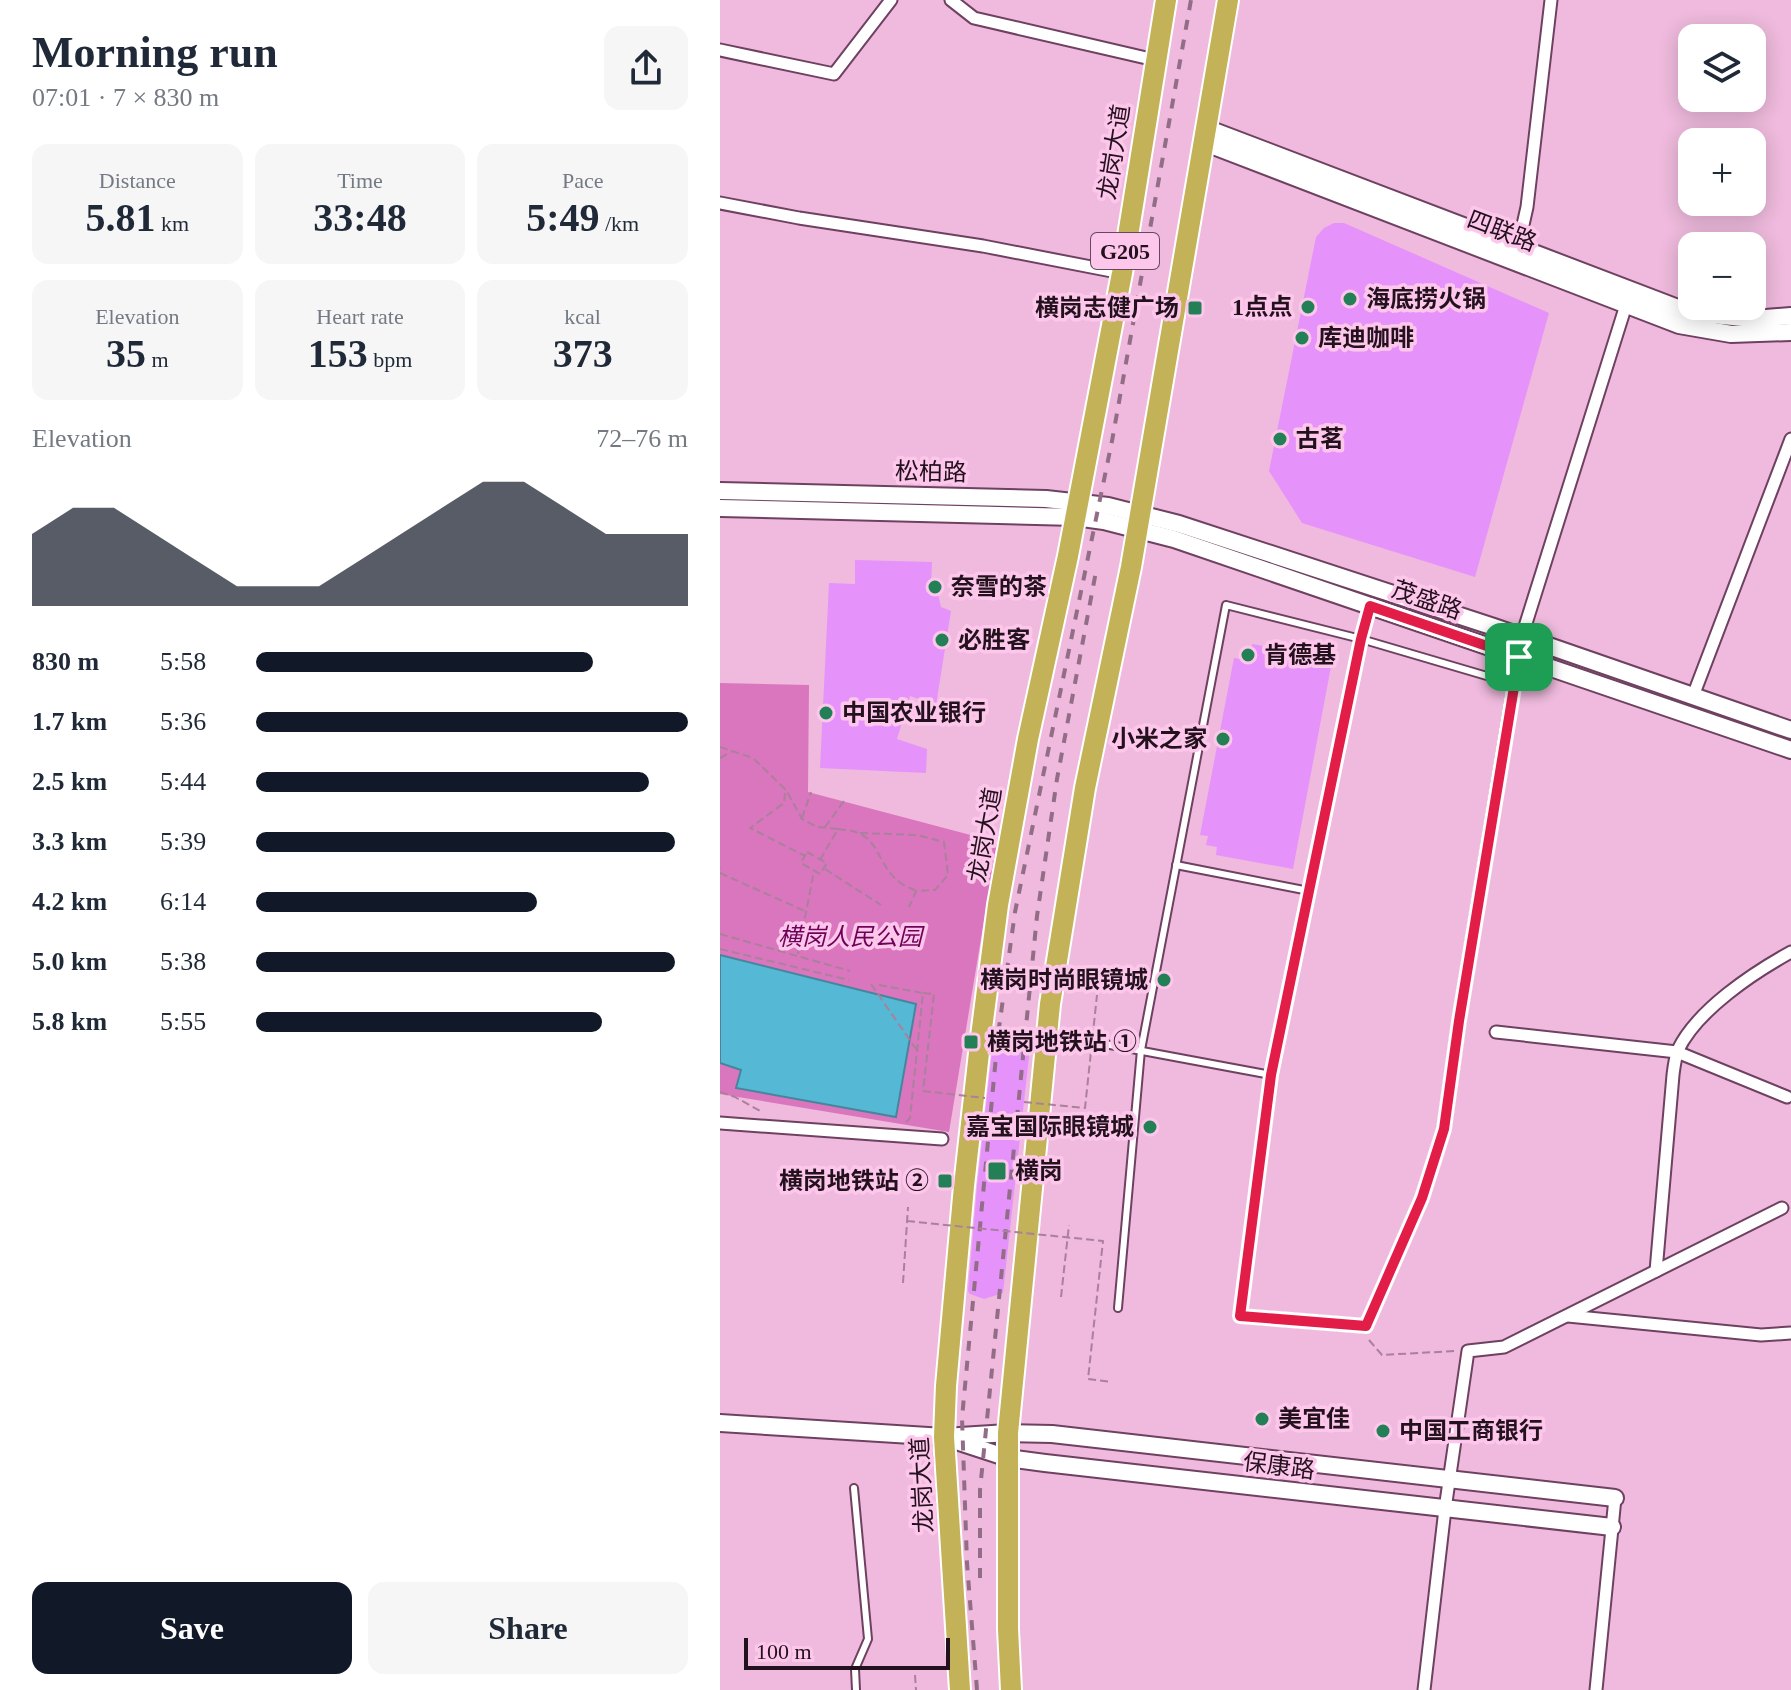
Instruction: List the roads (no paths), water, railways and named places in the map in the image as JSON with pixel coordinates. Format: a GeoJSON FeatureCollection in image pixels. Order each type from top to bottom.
{"type":"FeatureCollection","features":[{"type":"Feature","properties":{"kind":"highway","name":"龙岗大道"},"geometry":{"type":"LineString","coordinates":[[960,1690],[944,1437],[946,1386],[964,1186],[998,905],[1028,739],[1122,273],[1166,0]]}},
{"type":"Feature","properties":{"kind":"highway","name":"G205"},"geometry":{"type":"LineString","coordinates":[[1011,1690],[1008,1433],[1047,1033],[1085,788],[1139,521],[1228,0]]}},
{"type":"Feature","properties":{"kind":"street"},"geometry":{"type":"LineString","coordinates":[[720,50],[834,74],[891,0]]}},
{"type":"Feature","properties":{"kind":"street"},"geometry":{"type":"LineString","coordinates":[[951,0],[974,18],[1155,60]]}},
{"type":"Feature","properties":{"kind":"street"},"geometry":{"type":"LineString","coordinates":[[1518,247],[1527,207],[1551,0]]}},
{"type":"Feature","properties":{"kind":"street","name":"四联路"},"geometry":{"type":"LineString","coordinates":[[1204,135],[1518,247],[1691,313],[1754,319],[1791,316]]}},
{"type":"Feature","properties":{"kind":"street","name":"四联路"},"geometry":{"type":"LineString","coordinates":[[1204,135],[1679,325],[1760,335],[1791,332]]}},
{"type":"Feature","properties":{"kind":"street"},"geometry":{"type":"LineString","coordinates":[[720,203],[983,246],[1122,273]]}},
{"type":"Feature","properties":{"kind":"street"},"geometry":{"type":"LineString","coordinates":[[1240,1316],[1366,1326],[1422,1198],[1444,1129],[1522,636],[1626,305]]}},
{"type":"Feature","properties":{"kind":"street"},"geometry":{"type":"LineString","coordinates":[[1693,696],[1791,439]]}},
{"type":"Feature","properties":{"kind":"street","name":"松柏路"},"geometry":{"type":"LineString","coordinates":[[720,491],[1076,509],[1139,521]]}},
{"type":"Feature","properties":{"kind":"street","name":"松柏路"},"geometry":{"type":"LineString","coordinates":[[720,508],[1076,509]]}},
{"type":"Feature","properties":{"kind":"street","name":"茂盛路"},"geometry":{"type":"LineString","coordinates":[[1139,521],[1370,606],[1791,750]]}},
{"type":"Feature","properties":{"kind":"street","name":"茂盛路"},"geometry":{"type":"LineString","coordinates":[[1139,521],[1522,636],[1791,730]]}},
{"type":"Feature","properties":{"kind":"street"},"geometry":{"type":"LineString","coordinates":[[1656,1271],[1677,1052],[1690,1032],[1711,1010],[1742,983],[1791,952]]}},
{"type":"Feature","properties":{"kind":"street"},"geometry":{"type":"LineString","coordinates":[[1496,1032],[1677,1052],[1787,1097]]}},
{"type":"Feature","properties":{"kind":"street"},"geometry":{"type":"LineString","coordinates":[[720,1123],[942,1139]]}},
{"type":"Feature","properties":{"kind":"street"},"geometry":{"type":"LineString","coordinates":[[1424,1690],[1445,1509],[1468,1351],[1504,1347],[1782,1208]]}},
{"type":"Feature","properties":{"kind":"street"},"geometry":{"type":"LineString","coordinates":[[1568,1316],[1761,1335],[1791,1333]]}},
{"type":"Feature","properties":{"kind":"street","name":"保康路"},"geometry":{"type":"LineString","coordinates":[[720,1423],[944,1437],[1052,1434],[1615,1498]]}},
{"type":"Feature","properties":{"kind":"street","name":"保康路"},"geometry":{"type":"LineString","coordinates":[[944,1437],[1008,1458],[1612,1527]]}},
{"type":"Feature","properties":{"kind":"street"},"geometry":{"type":"LineString","coordinates":[[1596,1690],[1615,1498]]}},
{"type":"Feature","properties":{"kind":"lane"},"geometry":{"type":"LineString","coordinates":[[1118,1308],[1141,1050],[1226,605],[1361,639],[1514,684]]}},
{"type":"Feature","properties":{"kind":"lane"},"geometry":{"type":"LineString","coordinates":[[1240,1316],[1271,1075],[1370,606]]}},
{"type":"Feature","properties":{"kind":"lane"},"geometry":{"type":"LineString","coordinates":[[1176,865],[1309,891]]}},
{"type":"Feature","properties":{"kind":"lane"},"geometry":{"type":"LineString","coordinates":[[1047,1033],[1271,1075]]}},
{"type":"Feature","properties":{"kind":"lane"},"geometry":{"type":"LineString","coordinates":[[854,1488],[868,1639],[855,1669],[856,1690]]}},
{"type":"Feature","properties":{"kind":"water"},"geometry":{"type":"Polygon","coordinates":[[[720,955],[916,1004],[896,1117],[736,1088],[741,1070],[720,1063],[720,955]]]}},
{"type":"Feature","properties":{"kind":"railway"},"geometry":{"type":"LineString","coordinates":[[977,1690],[967,1563],[962,1418],[998,1035],[1015,912],[1112,441],[1191,0]]}},
{"type":"Feature","properties":{"kind":"railway"},"geometry":{"type":"LineString","coordinates":[[980,1578],[980,1490],[1037,916],[1057,779],[1097,566]]}},
{"type":"Feature","properties":{"kind":"place","name":"海底捞火锅"},"geometry":{"type":"Point","coordinates":[1350,299]}},
{"type":"Feature","properties":{"kind":"place","name":"1点点"},"geometry":{"type":"Point","coordinates":[1308,307]}},
{"type":"Feature","properties":{"kind":"place","name":"横岗志健广场"},"geometry":{"type":"Point","coordinates":[1195,308]}},
{"type":"Feature","properties":{"kind":"place","name":"库迪咖啡"},"geometry":{"type":"Point","coordinates":[1302,338]}},
{"type":"Feature","properties":{"kind":"place","name":"古茗"},"geometry":{"type":"Point","coordinates":[1280,439]}},
{"type":"Feature","properties":{"kind":"place","name":"奈雪的茶"},"geometry":{"type":"Point","coordinates":[935,587]}},
{"type":"Feature","properties":{"kind":"place","name":"必胜客"},"geometry":{"type":"Point","coordinates":[942,640]}},
{"type":"Feature","properties":{"kind":"place","name":"肯德基"},"geometry":{"type":"Point","coordinates":[1248,655]}},
{"type":"Feature","properties":{"kind":"place","name":"中国农业银行"},"geometry":{"type":"Point","coordinates":[826,713]}},
{"type":"Feature","properties":{"kind":"place","name":"小米之家"},"geometry":{"type":"Point","coordinates":[1223,739]}},
{"type":"Feature","properties":{"kind":"place","name":"横岗时尚眼镜城"},"geometry":{"type":"Point","coordinates":[1164,980]}},
{"type":"Feature","properties":{"kind":"place","name":"横岗地铁站 ①"},"geometry":{"type":"Point","coordinates":[971,1042]}},
{"type":"Feature","properties":{"kind":"place","name":"嘉宝国际眼镜城"},"geometry":{"type":"Point","coordinates":[1150,1127]}},
{"type":"Feature","properties":{"kind":"place","name":"横岗"},"geometry":{"type":"Point","coordinates":[997,1171]}},
{"type":"Feature","properties":{"kind":"place","name":"横岗地铁站 ②"},"geometry":{"type":"Point","coordinates":[945,1181]}},
{"type":"Feature","properties":{"kind":"place","name":"美宜佳"},"geometry":{"type":"Point","coordinates":[1262,1419]}},
{"type":"Feature","properties":{"kind":"place","name":"中国工商银行"},"geometry":{"type":"Point","coordinates":[1383,1431]}},
{"type":"Feature","properties":{"kind":"park label","name":"横岗人民公园"},"geometry":{"type":"Point","coordinates":[850,937]}}]}
